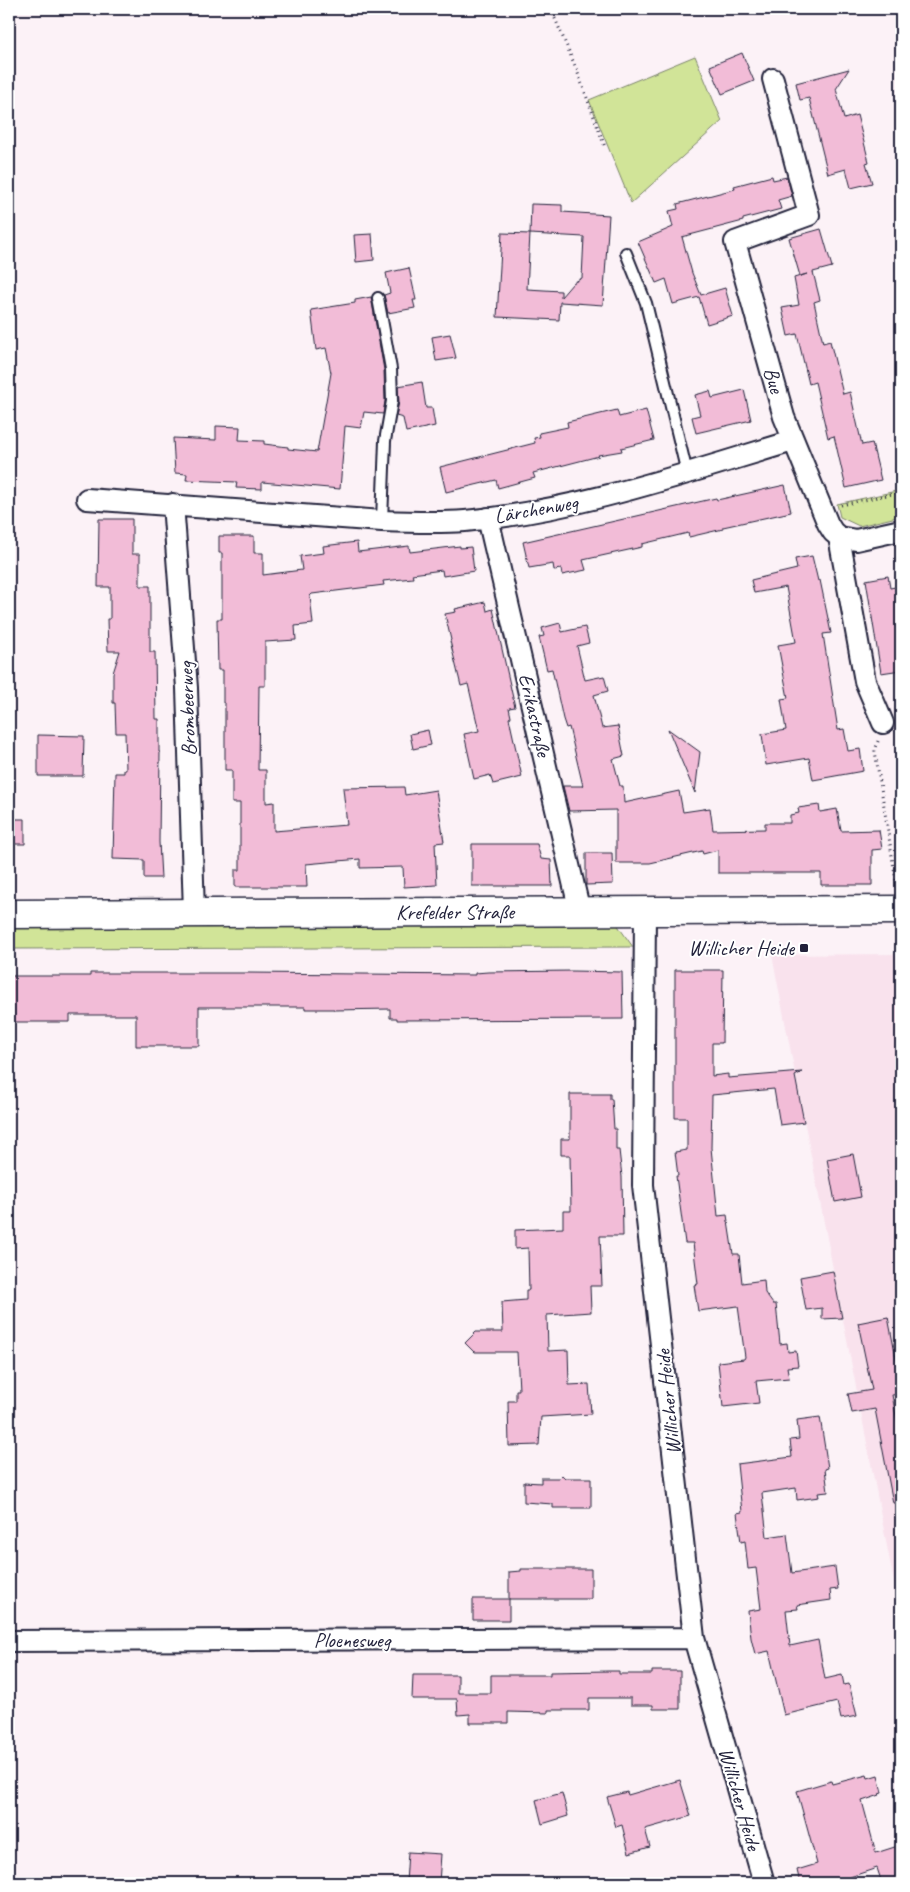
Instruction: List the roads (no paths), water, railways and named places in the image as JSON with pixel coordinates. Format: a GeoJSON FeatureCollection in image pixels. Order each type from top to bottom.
{"type":"FeatureCollection","features":[{"type":"Feature","properties":{"kind":"main road","name":"Krefelder Straße"},"geometry":{"type":"LineString","coordinates":[[9,914],[901,910]]}},
{"type":"Feature","properties":{"kind":"street","name":"Bue"},"geometry":{"type":"LineString","coordinates":[[773,79],[809,215],[735,242],[776,391],[793,441],[830,528],[839,537],[865,681],[883,723]]}},
{"type":"Feature","properties":{"kind":"street","name":"Lärchenweg"},"geometry":{"type":"LineString","coordinates":[[87,499],[382,520],[440,522],[488,518],[565,505],[687,473],[793,441]]}},
{"type":"Feature","properties":{"kind":"street","name":"Brombeerweg"},"geometry":{"type":"LineString","coordinates":[[173,504],[187,688],[194,913]]}},
{"type":"Feature","properties":{"kind":"street","name":"Erikastraße"},"geometry":{"type":"LineString","coordinates":[[488,518],[580,912]]}},
{"type":"Feature","properties":{"kind":"street"},"geometry":{"type":"LineString","coordinates":[[839,537],[856,540],[901,530]]}},
{"type":"Feature","properties":{"kind":"street","name":"Willicher Heide"},"geometry":{"type":"LineString","coordinates":[[645,912],[643,1184],[694,1638],[764,1883]]}},
{"type":"Feature","properties":{"kind":"street","name":"Ploenesweg"},"geometry":{"type":"LineString","coordinates":[[9,1641],[694,1638]]}},
{"type":"Feature","properties":{"kind":"lane"},"geometry":{"type":"LineString","coordinates":[[626,253],[646,303],[687,473]]}},
{"type":"Feature","properties":{"kind":"lane"},"geometry":{"type":"LineString","coordinates":[[378,298],[392,368],[392,401],[385,441],[382,520]]}},
{"type":"Feature","properties":{"kind":"place","name":"Willicher Heide"},"geometry":{"type":"Point","coordinates":[804,948]}}]}
